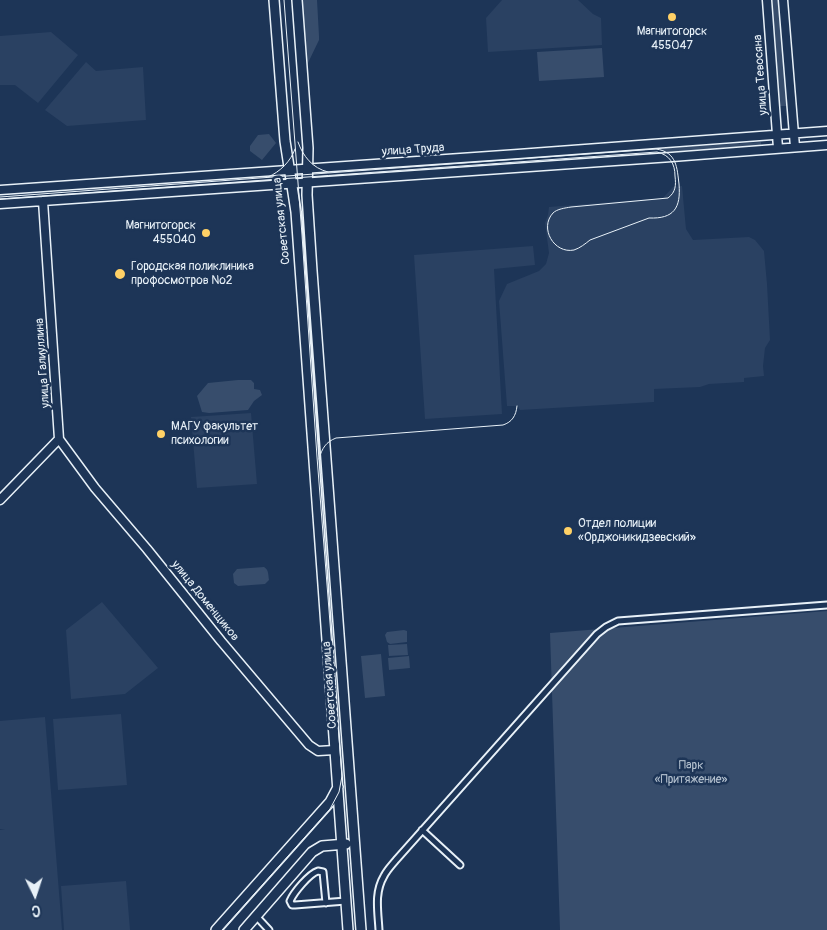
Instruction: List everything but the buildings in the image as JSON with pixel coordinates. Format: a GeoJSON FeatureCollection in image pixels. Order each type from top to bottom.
{"type":"FeatureCollection","features":[{"type":"Feature","properties":{"kind":"main road","name":"Советская улица"},"geometry":{"type":"LineString","coordinates":[[274,0],[284,127],[296,212],[348,930]]}},
{"type":"Feature","properties":{"kind":"main road","name":"Советская улица"},"geometry":{"type":"LineString","coordinates":[[296,0],[308,139],[307,183],[312,271],[361,930]]}},
{"type":"Feature","properties":{"kind":"main road","name":"улица Тевосяна"},"geometry":{"type":"LineString","coordinates":[[767,0],[778,148]]}},
{"type":"Feature","properties":{"kind":"main road"},"geometry":{"type":"LineString","coordinates":[[783,0],[794,147]]}},
{"type":"Feature","properties":{"kind":"main road","name":"улица Труда"},"geometry":{"type":"LineString","coordinates":[[0,190],[827,131]]}},
{"type":"Feature","properties":{"kind":"main road","name":"улица Труда"},"geometry":{"type":"LineString","coordinates":[[0,204],[827,145]]}},
{"type":"Feature","properties":{"kind":"main road","name":"улица Галиуллина"},"geometry":{"type":"LineString","coordinates":[[43,201],[59,439]]}},
{"type":"Feature","properties":{"kind":"main road"},"geometry":{"type":"LineString","coordinates":[[0,500],[59,439]]}},
{"type":"Feature","properties":{"kind":"main road","name":"улица Доменщиков"},"geometry":{"type":"LineString","coordinates":[[59,439],[95,488],[309,745],[318,751],[347,749]]}},
{"type":"Feature","properties":{"kind":"main road"},"geometry":{"type":"LineString","coordinates":[[313,440],[324,439]]}},
{"type":"Feature","properties":{"kind":"main road"},"geometry":{"type":"LineString","coordinates":[[216,930],[330,802],[338,787]]}},
{"type":"Feature","properties":{"kind":"main road"},"geometry":{"type":"LineString","coordinates":[[244,930],[312,852],[322,846],[354,844]]}},
{"type":"Feature","properties":{"kind":"street"},"geometry":{"type":"LineString","coordinates":[[379,930],[378,890],[383,877],[422,830],[597,634],[606,627],[618,622],[827,605]]}},
{"type":"Feature","properties":{"kind":"street"},"geometry":{"type":"LineString","coordinates":[[422,830],[460,866]]}},
{"type":"Feature","properties":{"kind":"street"},"geometry":{"type":"LineString","coordinates":[[326,903],[323,872],[318,871],[312,874],[292,896],[290,901],[295,905],[326,903],[346,901]]}},
{"type":"Feature","properties":{"kind":"street"},"geometry":{"type":"LineString","coordinates":[[256,916],[270,930]]}},
{"type":"Feature","properties":{"kind":"street"},"geometry":{"type":"LineString","coordinates":[[260,930],[265,925]]}},
{"type":"Feature","properties":{"kind":"shaded area"},"geometry":{"type":"Polygon","coordinates":[[[502,0],[578,0],[593,14],[601,18],[602,45],[488,52],[486,18],[502,0]]]}},
{"type":"Feature","properties":{"kind":"shaded area"},"geometry":{"type":"Polygon","coordinates":[[[51,32],[78,55],[38,103],[15,85],[0,85],[0,36],[51,32]]]}},
{"type":"Feature","properties":{"kind":"shaded area"},"geometry":{"type":"Polygon","coordinates":[[[86,62],[96,71],[143,67],[146,120],[67,126],[45,110],[86,62]]]}},
{"type":"Feature","properties":{"kind":"shaded area"},"geometry":{"type":"Polygon","coordinates":[[[682,186],[686,229],[693,240],[749,237],[755,240],[764,251],[770,340],[765,348],[764,376],[744,378],[744,382],[709,384],[700,387],[654,389],[654,402],[520,410],[518,406],[507,406],[499,301],[507,284],[539,271],[546,264],[549,253],[545,223],[549,207],[663,198],[673,187],[682,186]]]}},
{"type":"Feature","properties":{"kind":"shaded area"},"geometry":{"type":"Polygon","coordinates":[[[533,246],[535,265],[494,269],[502,414],[425,419],[414,255],[533,246]]]}},
{"type":"Feature","properties":{"kind":"shaded area"},"geometry":{"type":"Polygon","coordinates":[[[251,413],[257,484],[197,488],[191,417],[251,413]]]}},
{"type":"Feature","properties":{"kind":"shaded area"},"geometry":{"type":"Polygon","coordinates":[[[102,602],[158,668],[125,694],[71,699],[66,630],[102,602]]]}},
{"type":"Feature","properties":{"kind":"shaded area"},"geometry":{"type":"Polygon","coordinates":[[[121,714],[127,785],[58,790],[53,719],[121,714]]]}},
{"type":"Feature","properties":{"kind":"shaded area"},"geometry":{"type":"Polygon","coordinates":[[[45,717],[62,930],[0,930],[0,830],[5,829],[0,829],[0,721],[45,717]]]}},
{"type":"Feature","properties":{"kind":"shaded area"},"geometry":{"type":"Polygon","coordinates":[[[126,881],[130,930],[64,930],[61,886],[126,881]]]}},
{"type":"Feature","properties":{"kind":"green space"},"geometry":{"type":"Polygon","coordinates":[[[302,0],[317,0],[319,40],[307,65],[302,0]]]}},
{"type":"Feature","properties":{"kind":"green space"},"geometry":{"type":"Polygon","coordinates":[[[770,0],[779,0],[787,106],[778,106],[770,0]]]}},
{"type":"Feature","properties":{"kind":"green space"},"geometry":{"type":"Polygon","coordinates":[[[602,48],[604,77],[539,81],[537,52],[602,48]]]}},
{"type":"Feature","properties":{"kind":"green space"},"geometry":{"type":"Polygon","coordinates":[[[269,134],[276,143],[262,160],[250,151],[250,146],[258,135],[269,134]]]}},
{"type":"Feature","properties":{"kind":"green space"},"geometry":{"type":"Polygon","coordinates":[[[761,142],[761,148],[670,155],[665,151],[656,149],[761,142]]]}},
{"type":"Feature","properties":{"kind":"green space"},"geometry":{"type":"Polygon","coordinates":[[[251,380],[254,383],[254,389],[260,390],[262,395],[254,401],[248,410],[202,412],[197,396],[208,383],[251,380]]]}},
{"type":"Feature","properties":{"kind":"green space"},"geometry":{"type":"Polygon","coordinates":[[[264,567],[268,571],[269,580],[265,584],[238,586],[234,583],[233,574],[237,569],[264,567]]]}},
{"type":"Feature","properties":{"kind":"green space","name":"Парк «Притяжение»"},"geometry":{"type":"Polygon","coordinates":[[[827,611],[827,930],[560,930],[550,633],[827,611]]]}},
{"type":"Feature","properties":{"kind":"green space"},"geometry":{"type":"Polygon","coordinates":[[[407,631],[407,642],[390,644],[387,642],[385,635],[387,632],[407,631]]]}},
{"type":"Feature","properties":{"kind":"green space"},"geometry":{"type":"Polygon","coordinates":[[[407,644],[408,655],[389,656],[388,645],[407,644]]]}},
{"type":"Feature","properties":{"kind":"green space"},"geometry":{"type":"Polygon","coordinates":[[[381,654],[385,696],[365,698],[361,656],[381,654]]]}},
{"type":"Feature","properties":{"kind":"green space"},"geometry":{"type":"Polygon","coordinates":[[[409,656],[410,668],[389,670],[388,658],[409,656]]]}},
{"type":"Feature","properties":{"kind":"tram line"},"geometry":{"type":"LineString","coordinates":[[222,930],[330,809],[339,792],[342,776],[284,0]]}},
{"type":"Feature","properties":{"kind":"tram line"},"geometry":{"type":"LineString","coordinates":[[298,142],[309,161],[317,168],[328,172]]}},
{"type":"Feature","properties":{"kind":"tram line"},"geometry":{"type":"LineString","coordinates":[[268,177],[284,166],[291,158],[295,149]]}},
{"type":"Feature","properties":{"kind":"tram line"},"geometry":{"type":"LineString","coordinates":[[0,197],[656,149],[668,153],[672,157],[678,172],[679,184],[679,200],[677,206],[670,214],[658,218],[649,218],[590,240],[574,250],[560,248],[551,239],[548,226],[549,219],[553,213],[571,207],[668,198],[675,188],[674,168],[671,161],[662,153],[657,152],[0,199]]}},
{"type":"Feature","properties":{"kind":"tram line"},"geometry":{"type":"LineString","coordinates":[[319,459],[325,446],[336,438],[503,425],[513,418],[517,406]]}},
{"type":"Feature","properties":{"kind":"place","name":"Магнитогорск 455047"},"geometry":{"type":"Point","coordinates":[672,17]}},
{"type":"Feature","properties":{"kind":"place","name":"Магнитогорск 455040"},"geometry":{"type":"Point","coordinates":[206,233]}},
{"type":"Feature","properties":{"kind":"place","name":"Городская поликлиника профосмотров №2"},"geometry":{"type":"Point","coordinates":[120,274]}},
{"type":"Feature","properties":{"kind":"place","name":"МАГУ факультет психологии"},"geometry":{"type":"Point","coordinates":[161,434]}},
{"type":"Feature","properties":{"kind":"place","name":"Отдел полиции «Орджоникидзевский»"},"geometry":{"type":"Point","coordinates":[568,531]}}]}
